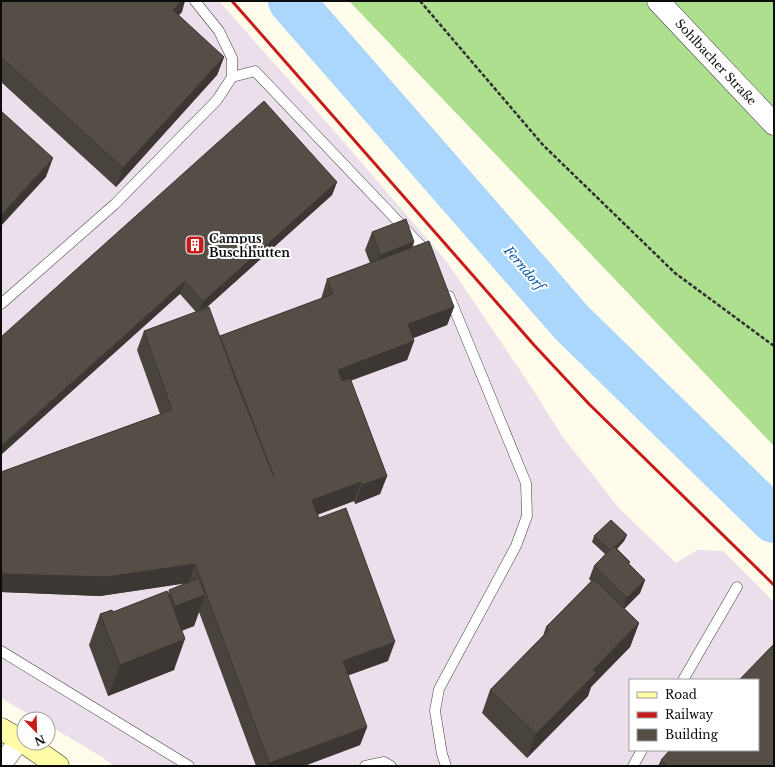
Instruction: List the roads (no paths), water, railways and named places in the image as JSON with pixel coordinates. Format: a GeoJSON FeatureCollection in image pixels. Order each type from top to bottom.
{"type":"FeatureCollection","features":[{"type":"Feature","properties":{"kind":"main road"},"geometry":{"type":"LineString","coordinates":[[1,729],[16,738]]}},
{"type":"Feature","properties":{"kind":"main road"},"geometry":{"type":"LineString","coordinates":[[36,751],[58,766]]}},
{"type":"Feature","properties":{"kind":"street","name":"Sohlbacher Straße"},"geometry":{"type":"LineString","coordinates":[[658,1],[774,124]]}},
{"type":"Feature","properties":{"kind":"street"},"geometry":{"type":"LineString","coordinates":[[1,765],[16,749]]}},
{"type":"Feature","properties":{"kind":"lane"},"geometry":{"type":"LineString","coordinates":[[1,304],[116,204],[217,100],[232,77],[232,58],[219,31],[195,1]]}},
{"type":"Feature","properties":{"kind":"lane"},"geometry":{"type":"LineString","coordinates":[[232,77],[255,71],[434,259]]}},
{"type":"Feature","properties":{"kind":"lane"},"geometry":{"type":"LineString","coordinates":[[446,289],[526,483],[527,516],[516,546],[439,689],[435,711],[442,754],[446,766]]}},
{"type":"Feature","properties":{"kind":"lane"},"geometry":{"type":"LineString","coordinates":[[684,679],[737,587]]}},
{"type":"Feature","properties":{"kind":"lane"},"geometry":{"type":"LineString","coordinates":[[1,651],[189,766]]}},
{"type":"Feature","properties":{"kind":"lane"},"geometry":{"type":"LineString","coordinates":[[633,766],[641,751]]}},
{"type":"Feature","properties":{"kind":"lane"},"geometry":{"type":"LineString","coordinates":[[365,766],[384,762],[391,766]]}},
{"type":"Feature","properties":{"kind":"waterway","name":"Ferndorf"},"geometry":{"type":"LineString","coordinates":[[291,1],[572,323],[774,520]]}},
{"type":"Feature","properties":{"kind":"railway"},"geometry":{"type":"LineString","coordinates":[[232,1],[534,345],[589,404],[774,585]]}},
{"type":"Feature","properties":{"kind":"place","name":"Campus Buschhütten"},"geometry":{"type":"Point","coordinates":[195,245]}}]}
